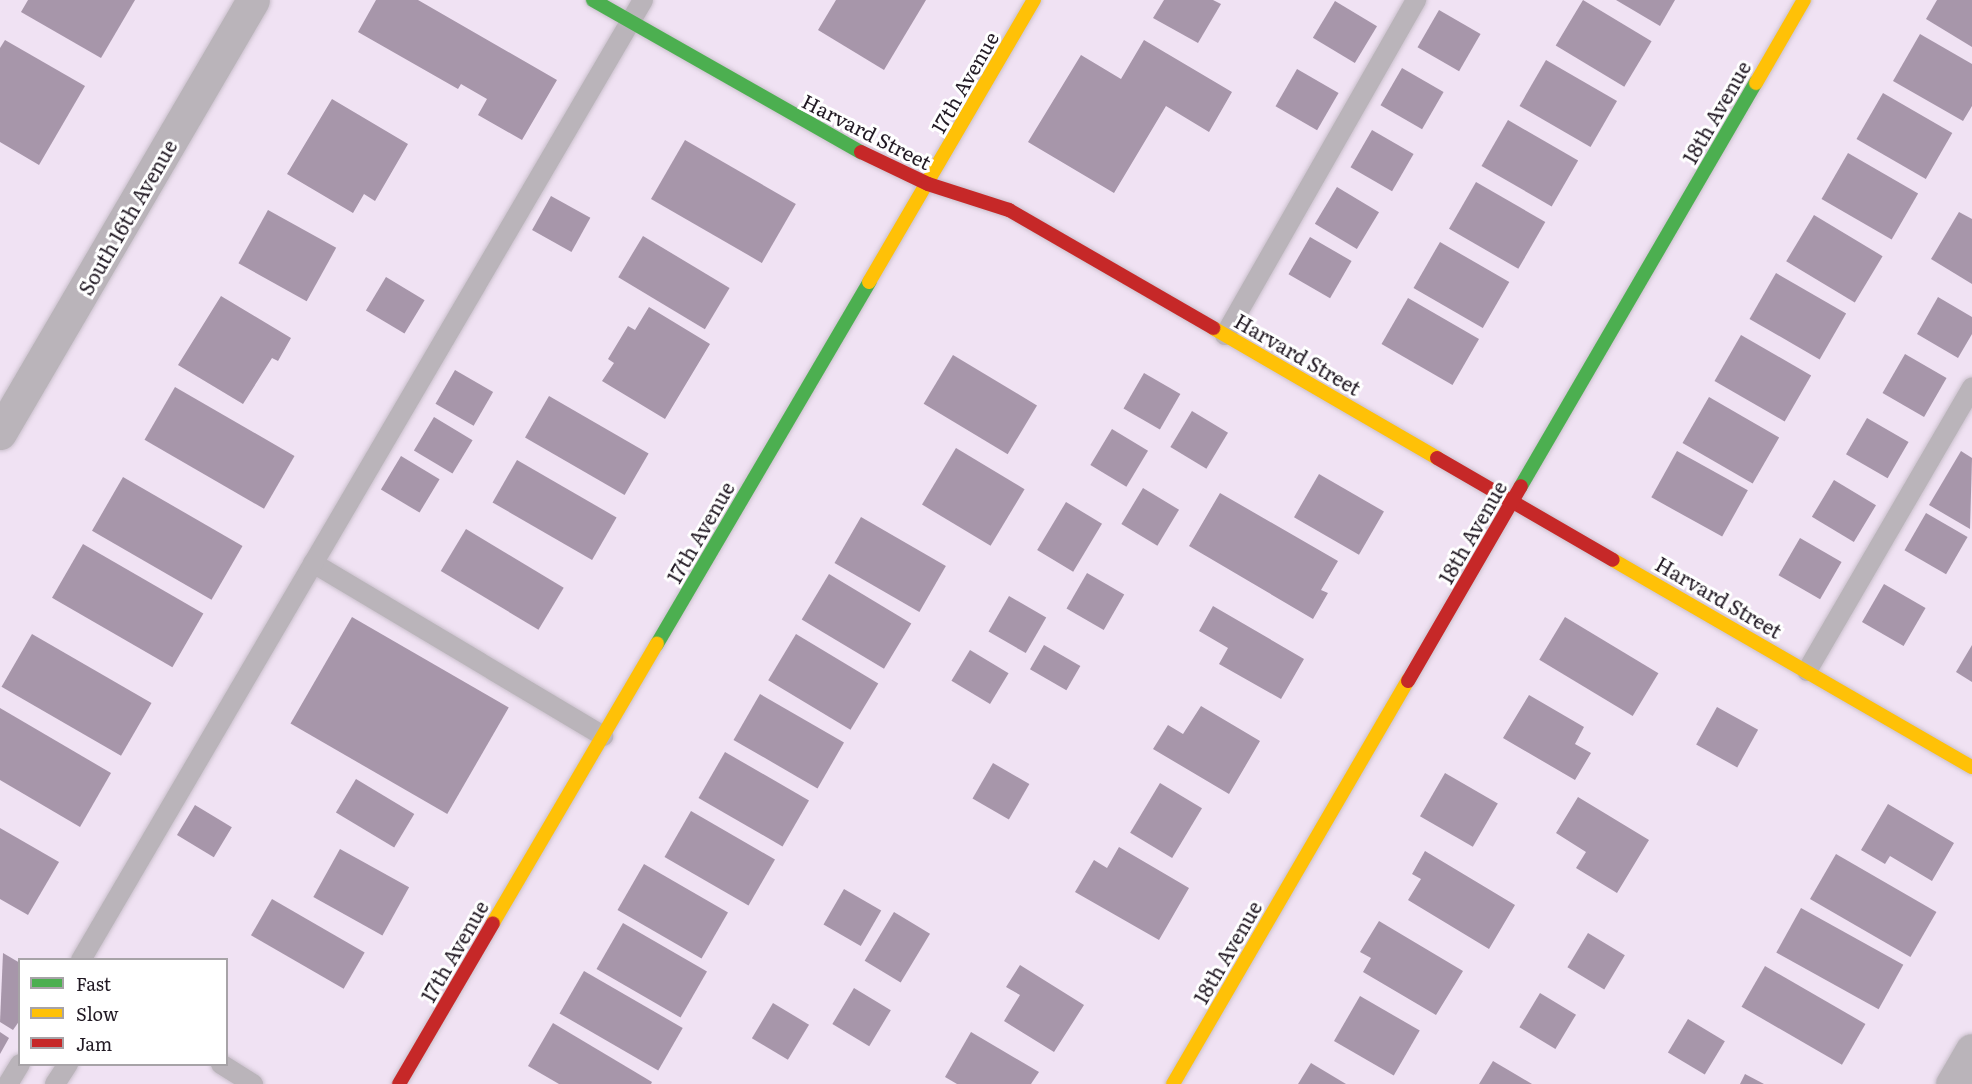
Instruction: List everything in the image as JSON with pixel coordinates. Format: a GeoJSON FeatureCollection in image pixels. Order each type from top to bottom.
{"type":"FeatureCollection","features":[{"type":"Feature","properties":{"kind":"street","name":"South 16th Avenue"},"geometry":{"type":"LineString","coordinates":[[0,433],[253,0]]}},
{"type":"Feature","properties":{"kind":"street","name":"Harvard Street"},"geometry":{"type":"LineString","coordinates":[[593,0],[844,144],[928,184],[1009,210],[1972,767]]}},
{"type":"Feature","properties":{"kind":"street","name":"17th Avenue"},"geometry":{"type":"LineString","coordinates":[[399,1084],[1034,0]]}},
{"type":"Feature","properties":{"kind":"street","name":"18th Avenue"},"geometry":{"type":"LineString","coordinates":[[1173,1084],[1804,0]]}},
{"type":"Feature","properties":{"kind":"street"},"geometry":{"type":"LineString","coordinates":[[1952,1084],[1972,1050]]}},
{"type":"Feature","properties":{"kind":"lane"},"geometry":{"type":"LineString","coordinates":[[82,958],[643,0]]}},
{"type":"Feature","properties":{"kind":"lane"},"geometry":{"type":"LineString","coordinates":[[1225,335],[1416,0]]}},
{"type":"Feature","properties":{"kind":"lane"},"geometry":{"type":"LineString","coordinates":[[1807,671],[1972,388]]}},
{"type":"Feature","properties":{"kind":"lane"},"geometry":{"type":"LineString","coordinates":[[313,563],[603,736]]}},
{"type":"Feature","properties":{"kind":"lane"},"geometry":{"type":"LineString","coordinates":[[8,1084],[19,1066]]}},
{"type":"Feature","properties":{"kind":"lane"},"geometry":{"type":"LineString","coordinates":[[56,1084],[67,1066]]}},
{"type":"Feature","properties":{"kind":"lane"},"geometry":{"type":"LineString","coordinates":[[223,1066],[253,1084]]}},
{"type":"Feature","properties":{"kind":"building"},"geometry":{"type":"Polygon","coordinates":[[[28,0],[135,0],[101,58],[21,12],[28,0]]]}},
{"type":"Feature","properties":{"kind":"building"},"geometry":{"type":"Polygon","coordinates":[[[376,0],[418,0],[557,80],[522,140],[478,115],[487,99],[461,84],[458,89],[358,32],[376,0]]]}},
{"type":"Feature","properties":{"kind":"building"},"geometry":{"type":"Polygon","coordinates":[[[836,0],[926,0],[884,70],[818,30],[836,0]]]}},
{"type":"Feature","properties":{"kind":"building"},"geometry":{"type":"Polygon","coordinates":[[[1164,0],[1213,0],[1221,4],[1198,43],[1153,18],[1164,0]]]}},
{"type":"Feature","properties":{"kind":"building"},"geometry":{"type":"Polygon","coordinates":[[[1583,0],[1652,41],[1624,87],[1556,45],[1583,0]]]}},
{"type":"Feature","properties":{"kind":"building"},"geometry":{"type":"Polygon","coordinates":[[[1616,0],[1675,0],[1660,26],[1616,0]]]}},
{"type":"Feature","properties":{"kind":"building"},"geometry":{"type":"Polygon","coordinates":[[[1937,0],[1972,0],[1972,47],[1926,19],[1937,0]]]}},
{"type":"Feature","properties":{"kind":"building"},"geometry":{"type":"Polygon","coordinates":[[[1335,1],[1377,26],[1355,63],[1313,38],[1335,1]]]}},
{"type":"Feature","properties":{"kind":"building"},"geometry":{"type":"Polygon","coordinates":[[[1439,10],[1481,34],[1459,71],[1418,47],[1439,10]]]}},
{"type":"Feature","properties":{"kind":"building"},"geometry":{"type":"Polygon","coordinates":[[[1920,34],[1972,64],[1972,106],[1963,121],[1893,81],[1920,34]]]}},
{"type":"Feature","properties":{"kind":"building"},"geometry":{"type":"Polygon","coordinates":[[[5,40],[85,86],[39,165],[0,142],[0,48],[5,40]]]}},
{"type":"Feature","properties":{"kind":"building"},"geometry":{"type":"Polygon","coordinates":[[[1144,40],[1232,92],[1209,132],[1166,106],[1114,193],[1028,142],[1081,55],[1121,79],[1144,40]]]}},
{"type":"Feature","properties":{"kind":"building"},"geometry":{"type":"Polygon","coordinates":[[[1546,60],[1617,101],[1591,147],[1520,106],[1546,60]]]}},
{"type":"Feature","properties":{"kind":"building"},"geometry":{"type":"Polygon","coordinates":[[[1402,68],[1444,92],[1422,129],[1380,105],[1402,68]]]}},
{"type":"Feature","properties":{"kind":"building"},"geometry":{"type":"Polygon","coordinates":[[[1297,69],[1339,93],[1317,130],[1276,106],[1297,69]]]}},
{"type":"Feature","properties":{"kind":"building"},"geometry":{"type":"Polygon","coordinates":[[[1883,93],[1952,133],[1926,179],[1856,139],[1883,93]]]}},
{"type":"Feature","properties":{"kind":"building"},"geometry":{"type":"Polygon","coordinates":[[[332,99],[408,144],[375,201],[364,194],[353,213],[287,174],[332,99]]]}},
{"type":"Feature","properties":{"kind":"building"},"geometry":{"type":"Polygon","coordinates":[[[1508,120],[1578,160],[1552,206],[1482,166],[1508,120]]]}},
{"type":"Feature","properties":{"kind":"building"},"geometry":{"type":"Polygon","coordinates":[[[1372,130],[1414,154],[1392,191],[1350,167],[1372,130]]]}},
{"type":"Feature","properties":{"kind":"building"},"geometry":{"type":"Polygon","coordinates":[[[685,140],[796,204],[762,263],[651,199],[685,140]]]}},
{"type":"Feature","properties":{"kind":"building"},"geometry":{"type":"Polygon","coordinates":[[[1848,153],[1918,194],[1892,239],[1822,199],[1848,153]]]}},
{"type":"Feature","properties":{"kind":"building"},"geometry":{"type":"Polygon","coordinates":[[[1476,182],[1545,222],[1518,269],[1449,229],[1476,182]]]}},
{"type":"Feature","properties":{"kind":"building"},"geometry":{"type":"Polygon","coordinates":[[[1337,187],[1379,212],[1357,249],[1315,224],[1337,187]]]}},
{"type":"Feature","properties":{"kind":"building"},"geometry":{"type":"Polygon","coordinates":[[[551,196],[590,218],[571,252],[532,230],[551,196]]]}},
{"type":"Feature","properties":{"kind":"building"},"geometry":{"type":"Polygon","coordinates":[[[268,210],[336,248],[307,301],[238,263],[268,210]]]}},
{"type":"Feature","properties":{"kind":"building"},"geometry":{"type":"Polygon","coordinates":[[[1959,212],[1972,219],[1972,284],[1931,259],[1959,212]]]}},
{"type":"Feature","properties":{"kind":"building"},"geometry":{"type":"Polygon","coordinates":[[[1814,215],[1883,256],[1855,302],[1786,261],[1814,215]]]}},
{"type":"Feature","properties":{"kind":"building"},"geometry":{"type":"Polygon","coordinates":[[[643,236],[730,288],[705,329],[618,277],[643,236]]]}},
{"type":"Feature","properties":{"kind":"building"},"geometry":{"type":"Polygon","coordinates":[[[1310,237],[1352,261],[1330,298],[1288,274],[1310,237]]]}},
{"type":"Feature","properties":{"kind":"building"},"geometry":{"type":"Polygon","coordinates":[[[1440,242],[1509,282],[1483,328],[1414,288],[1440,242]]]}},
{"type":"Feature","properties":{"kind":"building"},"geometry":{"type":"Polygon","coordinates":[[[1776,273],[1846,314],[1820,359],[1750,319],[1776,273]]]}},
{"type":"Feature","properties":{"kind":"building"},"geometry":{"type":"Polygon","coordinates":[[[386,277],[425,300],[404,334],[366,310],[386,277]]]}},
{"type":"Feature","properties":{"kind":"building"},"geometry":{"type":"Polygon","coordinates":[[[221,296],[291,338],[278,361],[272,358],[243,404],[178,365],[221,296]]]}},
{"type":"Feature","properties":{"kind":"building"},"geometry":{"type":"Polygon","coordinates":[[[1938,297],[1972,317],[1972,334],[1958,358],[1917,334],[1938,297]]]}},
{"type":"Feature","properties":{"kind":"building"},"geometry":{"type":"Polygon","coordinates":[[[1408,298],[1479,339],[1453,385],[1382,344],[1408,298]]]}},
{"type":"Feature","properties":{"kind":"building"},"geometry":{"type":"Polygon","coordinates":[[[649,307],[710,344],[665,419],[602,381],[614,363],[608,359],[628,326],[635,330],[649,307]]]}},
{"type":"Feature","properties":{"kind":"building"},"geometry":{"type":"Polygon","coordinates":[[[1741,335],[1811,376],[1785,421],[1714,381],[1741,335]]]}},
{"type":"Feature","properties":{"kind":"building"},"geometry":{"type":"Polygon","coordinates":[[[1905,354],[1947,378],[1924,417],[1882,393],[1905,354]]]}},
{"type":"Feature","properties":{"kind":"building"},"geometry":{"type":"Polygon","coordinates":[[[953,355],[1037,405],[1008,454],[924,404],[953,355]]]}},
{"type":"Feature","properties":{"kind":"building"},"geometry":{"type":"Polygon","coordinates":[[[455,370],[493,392],[474,426],[436,404],[455,370]]]}},
{"type":"Feature","properties":{"kind":"building"},"geometry":{"type":"Polygon","coordinates":[[[1144,373],[1180,394],[1160,430],[1124,409],[1144,373]]]}},
{"type":"Feature","properties":{"kind":"building"},"geometry":{"type":"Polygon","coordinates":[[[175,387],[295,456],[264,509],[144,440],[175,387]]]}},
{"type":"Feature","properties":{"kind":"building"},"geometry":{"type":"Polygon","coordinates":[[[549,396],[649,454],[625,495],[525,438],[549,396]]]}},
{"type":"Feature","properties":{"kind":"building"},"geometry":{"type":"Polygon","coordinates":[[[1709,397],[1779,438],[1753,483],[1682,443],[1709,397]]]}},
{"type":"Feature","properties":{"kind":"building"},"geometry":{"type":"Polygon","coordinates":[[[1192,411],[1228,433],[1206,469],[1170,447],[1192,411]]]}},
{"type":"Feature","properties":{"kind":"building"},"geometry":{"type":"Polygon","coordinates":[[[434,417],[473,440],[452,474],[414,450],[434,417]]]}},
{"type":"Feature","properties":{"kind":"building"},"geometry":{"type":"Polygon","coordinates":[[[1867,418],[1909,442],[1888,478],[1846,454],[1867,418]]]}},
{"type":"Feature","properties":{"kind":"building"},"geometry":{"type":"Polygon","coordinates":[[[1112,429],[1148,451],[1126,487],[1090,465],[1112,429]]]}},
{"type":"Feature","properties":{"kind":"building"},"geometry":{"type":"Polygon","coordinates":[[[956,448],[1025,489],[991,546],[922,505],[956,448]]]}},
{"type":"Feature","properties":{"kind":"building"},"geometry":{"type":"Polygon","coordinates":[[[1677,451],[1748,490],[1722,537],[1651,497],[1677,451]]]}},
{"type":"Feature","properties":{"kind":"building"},"geometry":{"type":"Polygon","coordinates":[[[1961,451],[1972,458],[1970,529],[1929,505],[1961,451]]]}},
{"type":"Feature","properties":{"kind":"building"},"geometry":{"type":"Polygon","coordinates":[[[401,456],[440,479],[419,513],[381,489],[401,456]]]}},
{"type":"Feature","properties":{"kind":"building"},"geometry":{"type":"Polygon","coordinates":[[[517,460],[617,518],[592,560],[492,502],[517,460]]]}},
{"type":"Feature","properties":{"kind":"building"},"geometry":{"type":"Polygon","coordinates":[[[1319,474],[1384,512],[1359,555],[1294,517],[1319,474]]]}},
{"type":"Feature","properties":{"kind":"building"},"geometry":{"type":"Polygon","coordinates":[[[123,477],[243,546],[212,600],[92,531],[123,477]]]}},
{"type":"Feature","properties":{"kind":"building"},"geometry":{"type":"Polygon","coordinates":[[[1834,480],[1876,505],[1854,542],[1812,517],[1834,480]]]}},
{"type":"Feature","properties":{"kind":"building"},"geometry":{"type":"Polygon","coordinates":[[[1143,488],[1179,510],[1157,546],[1121,524],[1143,488]]]}},
{"type":"Feature","properties":{"kind":"building"},"geometry":{"type":"Polygon","coordinates":[[[1220,493],[1338,561],[1321,590],[1328,593],[1313,619],[1189,546],[1220,493]]]}},
{"type":"Feature","properties":{"kind":"building"},"geometry":{"type":"Polygon","coordinates":[[[1066,502],[1102,524],[1073,572],[1037,550],[1066,502]]]}},
{"type":"Feature","properties":{"kind":"building"},"geometry":{"type":"Polygon","coordinates":[[[1926,513],[1968,537],[1946,574],[1904,550],[1926,513]]]}},
{"type":"Feature","properties":{"kind":"building"},"geometry":{"type":"Polygon","coordinates":[[[861,517],[946,566],[919,612],[834,563],[861,517]]]}},
{"type":"Feature","properties":{"kind":"building"},"geometry":{"type":"Polygon","coordinates":[[[466,529],[564,588],[538,630],[441,571],[466,529]]]}},
{"type":"Feature","properties":{"kind":"building"},"geometry":{"type":"Polygon","coordinates":[[[1800,538],[1842,562],[1820,599],[1778,575],[1800,538]]]}},
{"type":"Feature","properties":{"kind":"building"},"geometry":{"type":"Polygon","coordinates":[[[83,544],[203,614],[172,667],[52,598],[83,544]]]}},
{"type":"Feature","properties":{"kind":"building"},"geometry":{"type":"Polygon","coordinates":[[[1087,573],[1124,594],[1104,630],[1066,609],[1087,573]]]}},
{"type":"Feature","properties":{"kind":"building"},"geometry":{"type":"Polygon","coordinates":[[[829,574],[911,623],[884,669],[802,619],[829,574]]]}},
{"type":"Feature","properties":{"kind":"building"},"geometry":{"type":"Polygon","coordinates":[[[1884,584],[1926,608],[1904,646],[1862,622],[1884,584]]]}},
{"type":"Feature","properties":{"kind":"building"},"geometry":{"type":"Polygon","coordinates":[[[1009,596],[1046,618],[1026,653],[988,632],[1009,596]]]}},
{"type":"Feature","properties":{"kind":"building"},"geometry":{"type":"Polygon","coordinates":[[[1213,606],[1304,659],[1281,699],[1219,664],[1228,648],[1199,631],[1213,606]]]}},
{"type":"Feature","properties":{"kind":"building"},"geometry":{"type":"Polygon","coordinates":[[[352,617],[509,708],[447,814],[290,724],[352,617]]]}},
{"type":"Feature","properties":{"kind":"building"},"geometry":{"type":"Polygon","coordinates":[[[1565,617],[1658,673],[1633,716],[1539,660],[1565,617]]]}},
{"type":"Feature","properties":{"kind":"building"},"geometry":{"type":"Polygon","coordinates":[[[32,634],[152,703],[121,756],[2,687],[32,634]]]}},
{"type":"Feature","properties":{"kind":"building"},"geometry":{"type":"Polygon","coordinates":[[[796,634],[878,683],[850,730],[768,680],[796,634]]]}},
{"type":"Feature","properties":{"kind":"building"},"geometry":{"type":"Polygon","coordinates":[[[1044,645],[1080,666],[1066,690],[1030,669],[1044,645]]]}},
{"type":"Feature","properties":{"kind":"building"},"geometry":{"type":"Polygon","coordinates":[[[1972,645],[1972,682],[1956,672],[1972,645]]]}},
{"type":"Feature","properties":{"kind":"building"},"geometry":{"type":"Polygon","coordinates":[[[970,650],[1009,673],[990,704],[951,681],[970,650]]]}},
{"type":"Feature","properties":{"kind":"building"},"geometry":{"type":"Polygon","coordinates":[[[760,694],[844,742],[818,788],[734,740],[760,694]]]}},
{"type":"Feature","properties":{"kind":"building"},"geometry":{"type":"Polygon","coordinates":[[[1529,695],[1584,727],[1575,744],[1591,753],[1575,780],[1503,738],[1529,695]]]}},
{"type":"Feature","properties":{"kind":"building"},"geometry":{"type":"Polygon","coordinates":[[[1201,706],[1260,741],[1229,794],[1153,749],[1168,725],[1183,734],[1201,706]]]}},
{"type":"Feature","properties":{"kind":"building"},"geometry":{"type":"Polygon","coordinates":[[[1717,707],[1758,730],[1737,767],[1696,745],[1717,707]]]}},
{"type":"Feature","properties":{"kind":"building"},"geometry":{"type":"Polygon","coordinates":[[[0,708],[111,773],[80,827],[0,780],[0,708]]]}},
{"type":"Feature","properties":{"kind":"building"},"geometry":{"type":"Polygon","coordinates":[[[725,752],[809,800],[783,846],[698,798],[725,752]]]}},
{"type":"Feature","properties":{"kind":"building"},"geometry":{"type":"Polygon","coordinates":[[[993,763],[1029,784],[1009,820],[972,799],[993,763]]]}},
{"type":"Feature","properties":{"kind":"building"},"geometry":{"type":"Polygon","coordinates":[[[1445,773],[1498,804],[1473,847],[1420,816],[1445,773]]]}},
{"type":"Feature","properties":{"kind":"building"},"geometry":{"type":"Polygon","coordinates":[[[356,779],[414,814],[394,847],[336,812],[356,779]]]}},
{"type":"Feature","properties":{"kind":"building"},"geometry":{"type":"Polygon","coordinates":[[[1160,783],[1202,808],[1172,858],[1130,833],[1160,783]]]}},
{"type":"Feature","properties":{"kind":"building"},"geometry":{"type":"Polygon","coordinates":[[[1578,797],[1649,840],[1617,893],[1576,868],[1586,852],[1556,833],[1578,797]]]}},
{"type":"Feature","properties":{"kind":"building"},"geometry":{"type":"Polygon","coordinates":[[[1888,804],[1954,843],[1932,881],[1890,856],[1885,864],[1861,850],[1888,804]]]}},
{"type":"Feature","properties":{"kind":"building"},"geometry":{"type":"Polygon","coordinates":[[[195,805],[232,827],[214,857],[177,835],[195,805]]]}},
{"type":"Feature","properties":{"kind":"building"},"geometry":{"type":"Polygon","coordinates":[[[691,811],[775,860],[749,905],[664,857],[691,811]]]}},
{"type":"Feature","properties":{"kind":"building"},"geometry":{"type":"Polygon","coordinates":[[[0,828],[59,862],[28,915],[0,899],[0,828]]]}},
{"type":"Feature","properties":{"kind":"building"},"geometry":{"type":"Polygon","coordinates":[[[1119,847],[1189,888],[1159,940],[1075,892],[1094,860],[1107,868],[1119,847]]]}},
{"type":"Feature","properties":{"kind":"building"},"geometry":{"type":"Polygon","coordinates":[[[340,849],[409,887],[382,935],[313,897],[340,849]]]}},
{"type":"Feature","properties":{"kind":"building"},"geometry":{"type":"Polygon","coordinates":[[[1425,851],[1515,905],[1489,949],[1408,900],[1421,879],[1412,874],[1425,851]]]}},
{"type":"Feature","properties":{"kind":"building"},"geometry":{"type":"Polygon","coordinates":[[[1836,854],[1936,912],[1910,957],[1810,899],[1836,854]]]}},
{"type":"Feature","properties":{"kind":"building"},"geometry":{"type":"Polygon","coordinates":[[[644,864],[728,912],[702,958],[618,910],[644,864]]]}},
{"type":"Feature","properties":{"kind":"building"},"geometry":{"type":"Polygon","coordinates":[[[844,889],[881,910],[861,946],[824,925],[844,889]]]}},
{"type":"Feature","properties":{"kind":"building"},"geometry":{"type":"Polygon","coordinates":[[[272,899],[365,952],[344,989],[251,935],[272,899]]]}},
{"type":"Feature","properties":{"kind":"building"},"geometry":{"type":"Polygon","coordinates":[[[1801,908],[1903,965],[1879,1009],[1776,953],[1801,908]]]}},
{"type":"Feature","properties":{"kind":"building"},"geometry":{"type":"Polygon","coordinates":[[[894,912],[930,934],[901,982],[865,961],[894,912]]]}},
{"type":"Feature","properties":{"kind":"building"},"geometry":{"type":"Polygon","coordinates":[[[1379,921],[1463,971],[1436,1015],[1363,972],[1371,958],[1360,952],[1379,921]]]}},
{"type":"Feature","properties":{"kind":"building"},"geometry":{"type":"Polygon","coordinates":[[[623,923],[707,971],[681,1017],[596,969],[623,923]]]}},
{"type":"Feature","properties":{"kind":"building"},"geometry":{"type":"Polygon","coordinates":[[[1588,933],[1625,955],[1604,989],[1567,967],[1588,933]]]}},
{"type":"Feature","properties":{"kind":"building"},"geometry":{"type":"Polygon","coordinates":[[[3,953],[18,962],[18,1023],[13,1030],[0,1022],[3,953]]]}},
{"type":"Feature","properties":{"kind":"building"},"geometry":{"type":"Polygon","coordinates":[[[1020,965],[1084,1005],[1054,1052],[1004,1021],[1020,995],[1006,987],[1020,965]]]}},
{"type":"Feature","properties":{"kind":"building"},"geometry":{"type":"Polygon","coordinates":[[[1765,966],[1865,1024],[1842,1065],[1742,1007],[1765,966]]]}},
{"type":"Feature","properties":{"kind":"building"},"geometry":{"type":"Polygon","coordinates":[[[584,971],[683,1028],[658,1070],[560,1013],[584,971]]]}},
{"type":"Feature","properties":{"kind":"building"},"geometry":{"type":"Polygon","coordinates":[[[854,988],[891,1010],[869,1046],[832,1024],[854,988]]]}},
{"type":"Feature","properties":{"kind":"building"},"geometry":{"type":"Polygon","coordinates":[[[1540,993],[1576,1015],[1555,1049],[1519,1027],[1540,993]]]}},
{"type":"Feature","properties":{"kind":"building"},"geometry":{"type":"Polygon","coordinates":[[[1360,996],[1420,1030],[1394,1076],[1334,1041],[1360,996]]]}},
{"type":"Feature","properties":{"kind":"building"},"geometry":{"type":"Polygon","coordinates":[[[773,1003],[809,1025],[788,1060],[752,1038],[773,1003]]]}},
{"type":"Feature","properties":{"kind":"building"},"geometry":{"type":"Polygon","coordinates":[[[1688,1019],[1725,1041],[1705,1075],[1668,1052],[1688,1019]]]}},
{"type":"Feature","properties":{"kind":"building"},"geometry":{"type":"Polygon","coordinates":[[[553,1023],[652,1082],[651,1084],[559,1084],[528,1066],[553,1023]]]}},
{"type":"Feature","properties":{"kind":"building"},"geometry":{"type":"Polygon","coordinates":[[[0,1032],[9,1038],[0,1054],[0,1032]]]}},
{"type":"Feature","properties":{"kind":"building"},"geometry":{"type":"Polygon","coordinates":[[[971,1032],[1039,1072],[1031,1084],[957,1084],[945,1077],[971,1032]]]}},
{"type":"Feature","properties":{"kind":"building"},"geometry":{"type":"Polygon","coordinates":[[[1493,1061],[1532,1084],[1479,1084],[1493,1061]]]}},
{"type":"Feature","properties":{"kind":"building"},"geometry":{"type":"Polygon","coordinates":[[[1311,1063],[1346,1084],[1298,1084],[1311,1063]]]}},
{"type":"Feature","properties":{"kind":"building"},"geometry":{"type":"Polygon","coordinates":[[[1745,1074],[1764,1084],[1740,1084],[1745,1074]]]}},
{"type":"Feature","properties":{"kind":"traffic: fast"},"geometry":{"type":"LineString","coordinates":[[593,0],[861,152]]}},
{"type":"Feature","properties":{"kind":"traffic: fast"},"geometry":{"type":"LineString","coordinates":[[1521,486],[1756,83]]}},
{"type":"Feature","properties":{"kind":"traffic: fast"},"geometry":{"type":"LineString","coordinates":[[657,644],[869,282]]}},
{"type":"Feature","properties":{"kind":"traffic: slow"},"geometry":{"type":"LineString","coordinates":[[869,282],[1034,0]]}},
{"type":"Feature","properties":{"kind":"traffic: slow"},"geometry":{"type":"LineString","coordinates":[[1756,83],[1804,0]]}},
{"type":"Feature","properties":{"kind":"traffic: slow"},"geometry":{"type":"LineString","coordinates":[[1213,328],[1437,458]]}},
{"type":"Feature","properties":{"kind":"traffic: slow"},"geometry":{"type":"LineString","coordinates":[[1613,560],[1972,767]]}},
{"type":"Feature","properties":{"kind":"traffic: slow"},"geometry":{"type":"LineString","coordinates":[[493,923],[657,644]]}},
{"type":"Feature","properties":{"kind":"traffic: slow"},"geometry":{"type":"LineString","coordinates":[[1173,1084],[1408,681]]}},
{"type":"Feature","properties":{"kind":"traffic: jam"},"geometry":{"type":"LineString","coordinates":[[861,152],[928,184],[1009,210],[1213,328]]}},
{"type":"Feature","properties":{"kind":"traffic: jam"},"geometry":{"type":"LineString","coordinates":[[1437,458],[1613,560]]}},
{"type":"Feature","properties":{"kind":"traffic: jam"},"geometry":{"type":"LineString","coordinates":[[1408,681],[1521,486]]}},
{"type":"Feature","properties":{"kind":"traffic: jam"},"geometry":{"type":"LineString","coordinates":[[399,1084],[493,923]]}}]}
